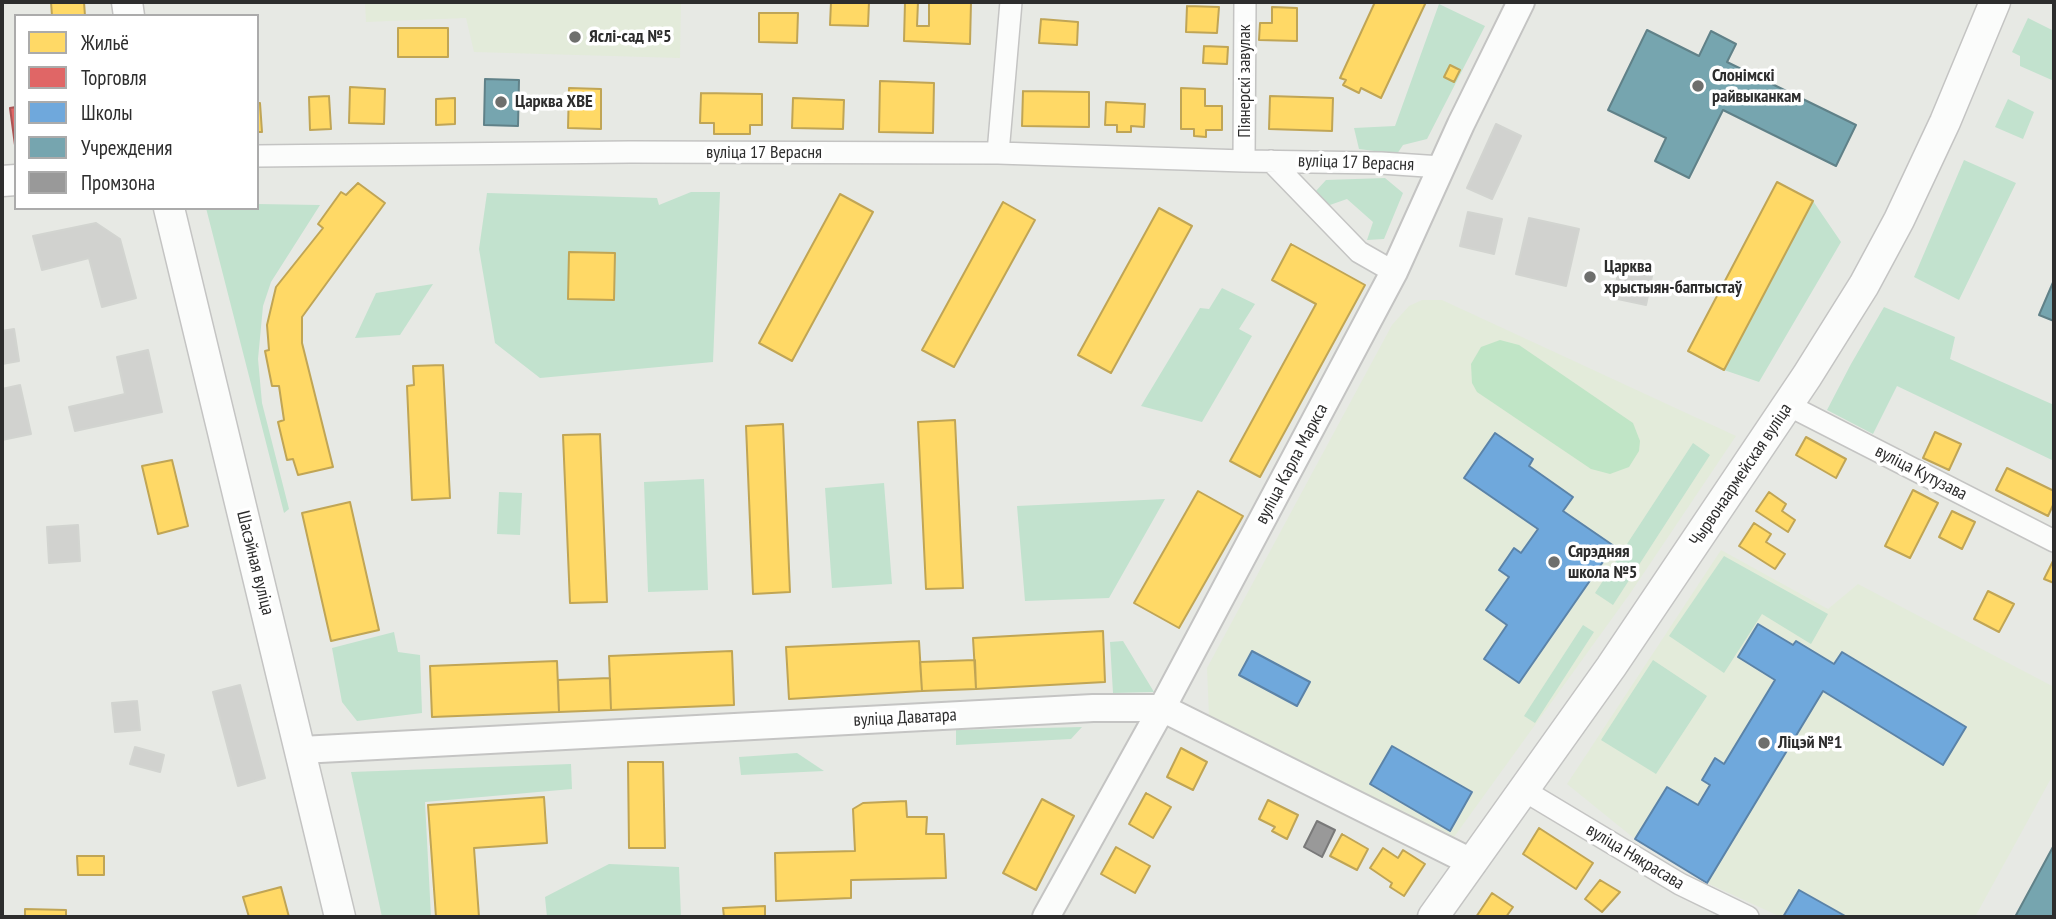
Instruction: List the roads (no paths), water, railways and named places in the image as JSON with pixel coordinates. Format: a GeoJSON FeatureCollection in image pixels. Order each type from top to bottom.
{"type":"FeatureCollection","features":[{"type":"Feature","properties":{"kind":"main road","name":"Чырвонаармейская вуліца"},"geometry":{"type":"LineString","coordinates":[[1433,917],[1525,791],[1788,405],[1864,285],[1899,220],[1945,122],[1995,2]]}},
{"type":"Feature","properties":{"kind":"main road","name":"Шасэйная вуліца"},"geometry":{"type":"LineString","coordinates":[[169,210],[340,917]]}},
{"type":"Feature","properties":{"kind":"street"},"geometry":{"type":"LineString","coordinates":[[998,153],[1011,2]]}},
{"type":"Feature","properties":{"kind":"street","name":"Піянерскі завулак"},"geometry":{"type":"LineString","coordinates":[[1244,161],[1245,2]]}},
{"type":"Feature","properties":{"kind":"street","name":"вуліца Карла Маркса"},"geometry":{"type":"LineString","coordinates":[[1046,917],[1162,708],[1394,272],[1441,167],[1521,2]]}},
{"type":"Feature","properties":{"kind":"street","name":"вуліца 17 Верасня"},"geometry":{"type":"LineString","coordinates":[[259,156],[630,152],[998,153],[1381,163],[1441,167]]}},
{"type":"Feature","properties":{"kind":"street","name":"вуліца 17 Верасня"},"geometry":{"type":"LineString","coordinates":[[1271,161],[1359,252],[1394,272]]}},
{"type":"Feature","properties":{"kind":"street","name":"вуліца Кутузава"},"geometry":{"type":"LineString","coordinates":[[1788,405],[2054,541]]}},
{"type":"Feature","properties":{"kind":"street","name":"вуліца Даватара"},"geometry":{"type":"LineString","coordinates":[[301,750],[1093,708],[1162,708],[1473,863]]}},
{"type":"Feature","properties":{"kind":"street","name":"вуліца Някрасава"},"geometry":{"type":"LineString","coordinates":[[1525,791],[1680,884],[1748,917]]}},
{"type":"Feature","properties":{"kind":"place","name":"Яслі-сад №5"},"geometry":{"type":"Point","coordinates":[575,37]}},
{"type":"Feature","properties":{"kind":"place","name":"Слонімскі райвыканкам"},"geometry":{"type":"Point","coordinates":[1698,86]}},
{"type":"Feature","properties":{"kind":"place","name":"Царква ХВЕ"},"geometry":{"type":"Point","coordinates":[501,102]}},
{"type":"Feature","properties":{"kind":"place","name":"Царква хрыстыян-баптыстаў"},"geometry":{"type":"Point","coordinates":[1590,277]}},
{"type":"Feature","properties":{"kind":"place","name":"Сярэдняя школа №5"},"geometry":{"type":"Point","coordinates":[1554,562]}},
{"type":"Feature","properties":{"kind":"place","name":"Ліцэй №1"},"geometry":{"type":"Point","coordinates":[1764,743]}}]}
